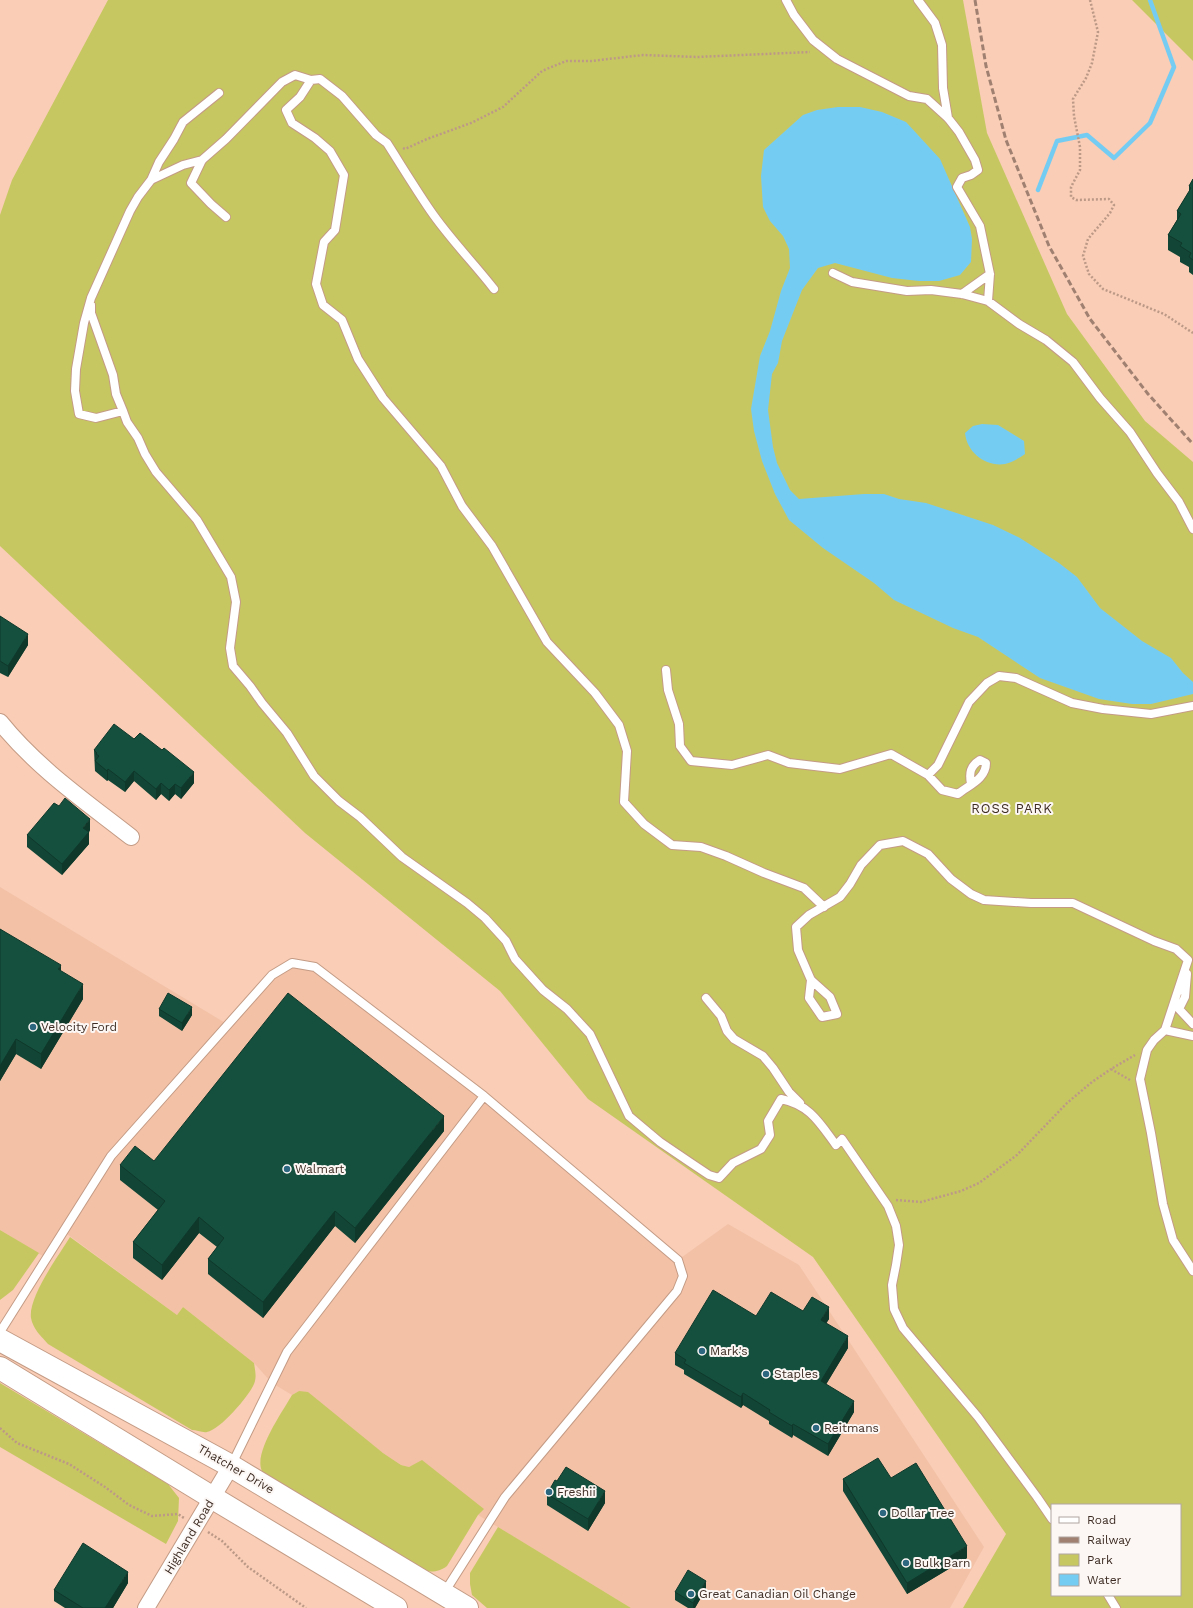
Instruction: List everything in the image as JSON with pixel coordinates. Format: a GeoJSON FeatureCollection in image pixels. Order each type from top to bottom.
{"type":"FeatureCollection","features":[{"type":"Feature","properties":{"kind":"main road","name":"Thatcher Drive"},"geometry":{"type":"LineString","coordinates":[[0,1340],[231,1466],[467,1608]]}},
{"type":"Feature","properties":{"kind":"main road"},"geometry":{"type":"LineString","coordinates":[[0,1368],[396,1608]]}},
{"type":"Feature","properties":{"kind":"street"},"geometry":{"type":"LineString","coordinates":[[0,722],[34,759],[60,782],[131,837]]}},
{"type":"Feature","properties":{"kind":"street","name":"Highland Road"},"geometry":{"type":"LineString","coordinates":[[146,1608],[231,1466]]}},
{"type":"Feature","properties":{"kind":"lane"},"geometry":{"type":"LineString","coordinates":[[786,0],[794,15],[813,40],[837,59],[909,96],[926,99],[948,118],[968,146],[978,170],[972,175],[962,178],[957,187],[980,226],[990,274],[988,301]]}},
{"type":"Feature","properties":{"kind":"lane"},"geometry":{"type":"LineString","coordinates":[[918,0],[935,24],[942,45],[942,88],[948,118]]}},
{"type":"Feature","properties":{"kind":"lane"},"geometry":{"type":"LineString","coordinates":[[226,218],[191,183],[202,160],[226,139],[282,82],[295,75],[311,80],[320,78],[342,96],[376,135],[387,143],[430,210],[494,289]]}},
{"type":"Feature","properties":{"kind":"lane"},"geometry":{"type":"LineString","coordinates":[[311,80],[300,97],[286,110],[292,123],[315,138],[330,151],[344,175],[335,230],[324,242],[316,284],[323,305],[342,320],[358,359],[383,398],[441,466],[462,506],[492,546],[547,642],[595,693],[619,725],[627,751],[624,802],[644,824],[672,845],[701,847],[726,856],[764,873],[804,888],[824,907]]}},
{"type":"Feature","properties":{"kind":"lane"},"geometry":{"type":"LineString","coordinates":[[123,411],[96,418],[79,414],[75,391],[76,370],[84,323],[91,298],[130,211],[138,197],[151,180],[183,122],[219,93]]}},
{"type":"Feature","properties":{"kind":"lane"},"geometry":{"type":"LineString","coordinates":[[151,180],[183,165],[202,160]]}},
{"type":"Feature","properties":{"kind":"lane"},"geometry":{"type":"LineString","coordinates":[[833,273],[852,282],[907,291],[931,290],[962,294],[988,301],[1019,324],[1046,340],[1073,362],[1100,398],[1130,432],[1157,473],[1179,502],[1193,529]]}},
{"type":"Feature","properties":{"kind":"lane"},"geometry":{"type":"LineString","coordinates":[[962,294],[990,274]]}},
{"type":"Feature","properties":{"kind":"lane"},"geometry":{"type":"LineString","coordinates":[[91,298],[92,313],[113,375],[116,394],[127,422],[138,438],[145,454],[156,472],[197,520],[231,576],[236,602],[230,648],[233,666],[287,733],[314,776],[339,801],[360,817],[402,857],[467,903],[485,918],[506,941],[515,959],[543,990],[567,1009],[590,1034],[629,1116],[660,1142],[690,1163],[709,1175],[719,1178],[733,1163],[761,1149],[770,1135],[768,1121],[781,1099],[806,1108]]}},
{"type":"Feature","properties":{"kind":"lane"},"geometry":{"type":"LineString","coordinates":[[666,670],[668,690],[679,724],[680,746],[690,761],[732,765],[768,755],[789,763],[840,769],[891,754],[928,775],[942,790],[958,794],[971,784]]}},
{"type":"Feature","properties":{"kind":"lane"},"geometry":{"type":"LineString","coordinates":[[928,775],[938,765],[969,702],[987,683],[999,676],[1016,678],[1072,703],[1103,709],[1151,714],[1193,706]]}},
{"type":"Feature","properties":{"kind":"lane"},"geometry":{"type":"LineString","coordinates":[[811,980],[798,950],[796,927],[809,915],[840,898],[861,865],[880,845],[903,842],[928,854],[951,879],[971,894],[984,900],[1032,903],[1073,903],[1154,941],[1176,949],[1188,960]]}},
{"type":"Feature","properties":{"kind":"lane"},"geometry":{"type":"LineString","coordinates":[[1188,960],[1185,997],[1179,1009],[1193,1024]]}},
{"type":"Feature","properties":{"kind":"lane"},"geometry":{"type":"LineString","coordinates":[[1188,960],[1165,1030],[1149,1047],[1140,1079],[1152,1133],[1163,1204],[1173,1240],[1193,1271]]}},
{"type":"Feature","properties":{"kind":"lane"},"geometry":{"type":"LineString","coordinates":[[0,1332],[110,1156],[272,975],[292,963],[314,967],[484,1096],[678,1260],[683,1276],[677,1291],[505,1497],[444,1593]]}},
{"type":"Feature","properties":{"kind":"lane"},"geometry":{"type":"LineString","coordinates":[[706,998],[721,1016],[727,1030],[734,1039],[763,1056],[789,1092],[823,1127],[836,1145],[842,1139],[883,1198],[896,1226],[899,1245],[892,1284],[894,1309],[903,1328],[978,1417],[1051,1518]]}},
{"type":"Feature","properties":{"kind":"lane"},"geometry":{"type":"LineString","coordinates":[[1165,1030],[1193,1036]]}},
{"type":"Feature","properties":{"kind":"lane"},"geometry":{"type":"LineString","coordinates":[[231,1466],[287,1352],[484,1096]]}},
{"type":"Feature","properties":{"kind":"lane"},"geometry":{"type":"LineString","coordinates":[[1109,1596],[1116,1608]]}},
{"type":"Feature","properties":{"kind":"path"},"geometry":{"type":"LineString","coordinates":[[1090,0],[1098,32],[1092,63],[1086,78],[1073,99],[1074,116],[1080,147],[1080,170],[1071,187],[1071,197],[1076,200],[1109,199],[1114,205],[1110,213],[1088,239],[1083,256],[1089,274],[1103,289],[1164,314],[1193,333]]}},
{"type":"Feature","properties":{"kind":"path"},"geometry":{"type":"LineString","coordinates":[[387,143],[406,149],[427,139],[471,123],[502,107],[542,72],[566,61],[591,61],[643,55],[697,57],[826,50]]}},
{"type":"Feature","properties":{"kind":"path"},"geometry":{"type":"LineString","coordinates":[[883,1198],[921,1202],[961,1191],[979,1183],[1017,1155],[1067,1104],[1092,1082],[1149,1047]]}},
{"type":"Feature","properties":{"kind":"path"},"geometry":{"type":"LineString","coordinates":[[1111,1069],[1132,1080],[1142,1088]]}},
{"type":"Feature","properties":{"kind":"path"},"geometry":{"type":"LineString","coordinates":[[0,1428],[17,1443],[69,1464],[129,1505],[152,1516],[178,1514],[197,1525],[222,1541],[248,1567],[306,1608]]}},
{"type":"Feature","properties":{"kind":"shaded area"},"geometry":{"type":"Polygon","coordinates":[[[0,887],[227,1024],[272,975],[292,963],[315,967],[484,1096],[678,1260],[728,1224],[799,1265],[984,1547],[950,1608],[631,1608],[478,1515],[483,1509],[418,1463],[409,1467],[401,1465],[299,1391],[292,1395],[272,1383],[254,1363],[183,1307],[177,1315],[63,1231],[46,1258],[0,1230],[0,887]]]}},
{"type":"Feature","properties":{"kind":"green space"},"geometry":{"type":"Polygon","coordinates":[[[108,0],[963,0],[987,133],[1067,314],[1145,421],[1193,462],[1193,1608],[963,1608],[1006,1534],[813,1257],[588,1099],[500,991],[305,833],[0,546],[0,215],[12,180],[108,0]]]}},
{"type":"Feature","properties":{"kind":"green space"},"geometry":{"type":"Polygon","coordinates":[[[1132,0],[1193,0],[1193,61],[1132,0]]]}},
{"type":"Feature","properties":{"kind":"green space"},"geometry":{"type":"Polygon","coordinates":[[[0,1230],[39,1253],[13,1290],[0,1300],[0,1230]]]}},
{"type":"Feature","properties":{"kind":"green space"},"geometry":{"type":"Polygon","coordinates":[[[70,1237],[177,1315],[183,1307],[254,1363],[256,1374],[254,1384],[251,1389],[234,1412],[213,1430],[204,1432],[192,1430],[48,1344],[38,1332],[31,1318],[31,1309],[34,1299],[45,1276],[70,1237]]]}},
{"type":"Feature","properties":{"kind":"green space"},"geometry":{"type":"Polygon","coordinates":[[[0,1383],[168,1484],[179,1498],[178,1521],[166,1544],[0,1447],[0,1383]]]}},
{"type":"Feature","properties":{"kind":"green space"},"geometry":{"type":"Polygon","coordinates":[[[299,1391],[308,1392],[383,1453],[401,1465],[409,1467],[422,1460],[484,1509],[478,1515],[447,1566],[440,1570],[434,1571],[419,1570],[273,1481],[262,1471],[260,1463],[265,1443],[270,1432],[292,1395],[299,1391]]]}},
{"type":"Feature","properties":{"kind":"green space"},"geometry":{"type":"Polygon","coordinates":[[[498,1527],[631,1608],[487,1608],[472,1595],[470,1573],[498,1527]]]}},
{"type":"Feature","properties":{"kind":"water"},"geometry":{"type":"Polygon","coordinates":[[[838,107],[860,107],[882,112],[906,122],[940,159],[970,227],[972,239],[971,262],[960,275],[939,281],[919,281],[892,278],[835,263],[818,268],[802,290],[782,341],[778,363],[772,374],[768,410],[773,447],[777,463],[790,490],[799,499],[884,494],[899,499],[926,503],[993,525],[1020,538],[1059,563],[1077,577],[1100,608],[1142,641],[1171,658],[1183,673],[1193,682],[1193,694],[1151,704],[1132,704],[1099,699],[1040,678],[978,637],[953,628],[894,600],[874,583],[823,548],[789,520],[775,494],[762,461],[754,431],[751,409],[760,356],[770,331],[781,291],[790,268],[789,249],[783,236],[770,221],[763,207],[761,176],[764,150],[803,115],[817,110],[838,107]]]}},
{"type":"Feature","properties":{"kind":"water"},"geometry":{"type":"Polygon","coordinates":[[[982,424],[998,425],[1024,441],[1025,454],[1005,464],[991,463],[979,457],[969,447],[965,433],[973,426],[982,424]]]}},
{"type":"Feature","properties":{"kind":"building"},"geometry":{"type":"Polygon","coordinates":[[[1193,179],[1193,260],[1189,257],[1191,253],[1180,246],[1182,243],[1168,235],[1181,214],[1177,211],[1191,188],[1189,186],[1193,179]]]}},
{"type":"Feature","properties":{"kind":"building"},"geometry":{"type":"Polygon","coordinates":[[[0,616],[28,634],[8,666],[0,661],[0,616]]]}},
{"type":"Feature","properties":{"kind":"building"},"geometry":{"type":"Polygon","coordinates":[[[114,724],[134,739],[140,733],[162,750],[164,748],[194,772],[181,788],[175,784],[169,790],[161,783],[156,789],[134,771],[125,782],[108,769],[107,771],[95,761],[99,756],[94,750],[114,724]]]}},
{"type":"Feature","properties":{"kind":"building"},"geometry":{"type":"Polygon","coordinates":[[[65,798],[90,819],[83,828],[89,832],[62,864],[27,835],[54,803],[59,806],[65,798]]]}},
{"type":"Feature","properties":{"kind":"building","name":"Velocity Ford"},"geometry":{"type":"Polygon","coordinates":[[[0,929],[61,965],[58,969],[83,984],[41,1054],[16,1039],[0,1066],[0,929]]]}},
{"type":"Feature","properties":{"kind":"building"},"geometry":{"type":"Polygon","coordinates":[[[168,993],[192,1007],[182,1023],[159,1009],[168,993]]]}},
{"type":"Feature","properties":{"kind":"building","name":"Walmart"},"geometry":{"type":"Polygon","coordinates":[[[288,993],[444,1116],[355,1228],[335,1211],[263,1302],[208,1259],[224,1238],[199,1217],[162,1265],[133,1242],[165,1201],[120,1165],[135,1146],[154,1161],[288,993]]]}},
{"type":"Feature","properties":{"kind":"building"},"geometry":{"type":"Polygon","coordinates":[[[713,1290],[756,1316],[771,1292],[803,1311],[812,1297],[829,1307],[821,1320],[848,1336],[821,1381],[854,1401],[828,1444],[793,1424],[792,1426],[769,1412],[770,1410],[743,1393],[741,1397],[684,1363],[686,1360],[675,1353],[713,1290]]]}},
{"type":"Feature","properties":{"kind":"building"},"geometry":{"type":"Polygon","coordinates":[[[878,1458],[891,1478],[916,1463],[967,1546],[907,1583],[843,1479],[878,1458]]]}},
{"type":"Feature","properties":{"kind":"building"},"geometry":{"type":"Polygon","coordinates":[[[566,1467],[605,1491],[588,1519],[547,1494],[555,1480],[557,1481],[566,1467]]]}},
{"type":"Feature","properties":{"kind":"building"},"geometry":{"type":"Polygon","coordinates":[[[83,1543],[128,1572],[105,1608],[83,1608],[54,1590],[83,1543]]]}},
{"type":"Feature","properties":{"kind":"building"},"geometry":{"type":"Polygon","coordinates":[[[688,1570],[706,1581],[693,1603],[675,1592],[688,1570]]]}},
{"type":"Feature","properties":{"kind":"waterway"},"geometry":{"type":"LineString","coordinates":[[1038,190],[1057,141],[1087,135],[1114,158],[1150,123],[1174,67],[1150,0]]}},
{"type":"Feature","properties":{"kind":"railway"},"geometry":{"type":"LineString","coordinates":[[975,0],[986,66],[1006,140],[1049,246],[1090,319],[1148,394],[1193,444]]}},
{"type":"Feature","properties":{"kind":"place","name":"Velocity Ford"},"geometry":{"type":"Point","coordinates":[33,1027]}},
{"type":"Feature","properties":{"kind":"place","name":"Walmart"},"geometry":{"type":"Point","coordinates":[287,1169]}},
{"type":"Feature","properties":{"kind":"place","name":"Mark's"},"geometry":{"type":"Point","coordinates":[702,1351]}},
{"type":"Feature","properties":{"kind":"place","name":"Staples"},"geometry":{"type":"Point","coordinates":[766,1374]}},
{"type":"Feature","properties":{"kind":"place","name":"Reitmans"},"geometry":{"type":"Point","coordinates":[816,1428]}},
{"type":"Feature","properties":{"kind":"place","name":"Freshii"},"geometry":{"type":"Point","coordinates":[549,1492]}},
{"type":"Feature","properties":{"kind":"place","name":"Dollar Tree"},"geometry":{"type":"Point","coordinates":[883,1513]}},
{"type":"Feature","properties":{"kind":"place","name":"Bulk Barn"},"geometry":{"type":"Point","coordinates":[906,1563]}},
{"type":"Feature","properties":{"kind":"place","name":"Great Canadian Oil Change"},"geometry":{"type":"Point","coordinates":[691,1594]}},
{"type":"Feature","properties":{"kind":"district","name":"ROSS PARK"},"geometry":{"type":"Point","coordinates":[1012,808]}}]}
